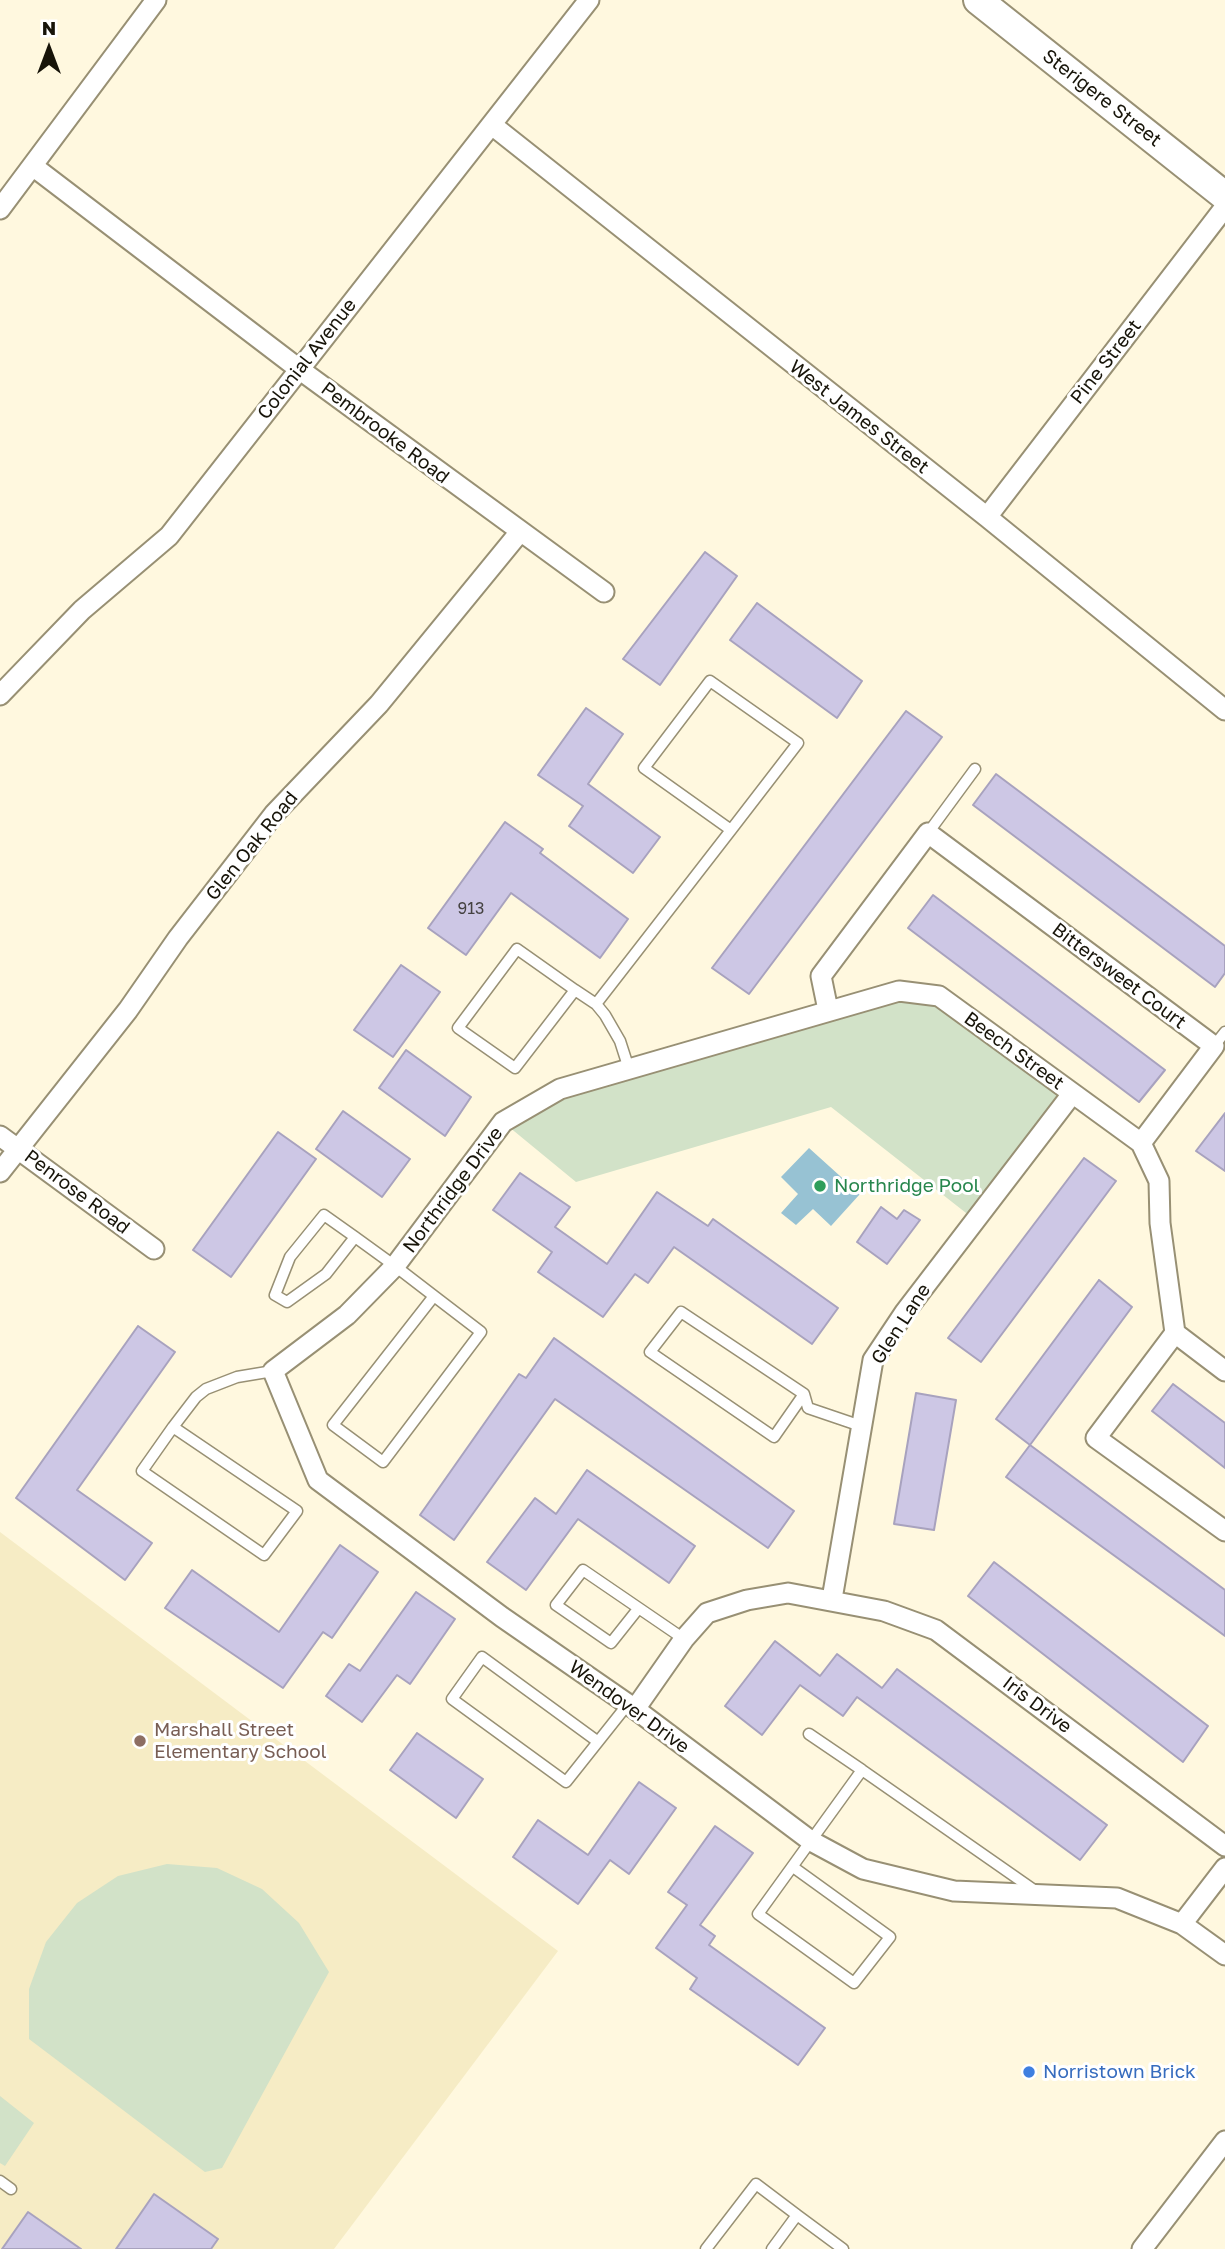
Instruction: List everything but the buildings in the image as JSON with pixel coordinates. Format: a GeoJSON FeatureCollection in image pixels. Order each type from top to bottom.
{"type":"FeatureCollection","features":[{"type":"Feature","properties":{"kind":"street"},"geometry":{"type":"LineString","coordinates":[[0,209],[34,167],[156,0]]}},
{"type":"Feature","properties":{"kind":"street","name":"Colonial Avenue"},"geometry":{"type":"LineString","coordinates":[[0,695],[82,610],[169,536],[589,0]]}},
{"type":"Feature","properties":{"kind":"street","name":"Sterigere Street"},"geometry":{"type":"LineString","coordinates":[[978,0],[1225,196]]}},
{"type":"Feature","properties":{"kind":"street","name":"West James Street"},"geometry":{"type":"LineString","coordinates":[[492,125],[1225,710]]}},
{"type":"Feature","properties":{"kind":"street","name":"Pembrooke Road"},"geometry":{"type":"LineString","coordinates":[[34,167],[299,369],[519,533],[604,592]]}},
{"type":"Feature","properties":{"kind":"street","name":"Pine Street"},"geometry":{"type":"LineString","coordinates":[[986,517],[1225,207]]}},
{"type":"Feature","properties":{"kind":"street","name":"Glen Oak Road"},"geometry":{"type":"LineString","coordinates":[[0,1172],[128,1010],[178,938],[274,814],[379,704],[519,533]]}},
{"type":"Feature","properties":{"kind":"street"},"geometry":{"type":"LineString","coordinates":[[828,1010],[821,976],[928,833]]}},
{"type":"Feature","properties":{"kind":"street","name":"Bittersweet Court"},"geometry":{"type":"LineString","coordinates":[[928,833],[1219,1039],[1141,1143]]}},
{"type":"Feature","properties":{"kind":"street","name":"Beech Street"},"geometry":{"type":"LineString","coordinates":[[629,1069],[899,991],[939,996],[1141,1143],[1159,1181],[1160,1223],[1175,1333]]}},
{"type":"Feature","properties":{"kind":"street","name":"Northridge Drive"},"geometry":{"type":"LineString","coordinates":[[395,1266],[503,1122],[560,1089],[629,1069]]}},
{"type":"Feature","properties":{"kind":"street","name":"Glen Lane"},"geometry":{"type":"LineString","coordinates":[[832,1599],[873,1360],[905,1312],[1072,1094]]}},
{"type":"Feature","properties":{"kind":"street","name":"Penrose Road"},"geometry":{"type":"LineString","coordinates":[[0,1136],[154,1250]]}},
{"type":"Feature","properties":{"kind":"street"},"geometry":{"type":"LineString","coordinates":[[272,1371],[347,1315],[395,1266]]}},
{"type":"Feature","properties":{"kind":"street"},"geometry":{"type":"LineString","coordinates":[[1225,1371],[1175,1333],[1096,1438],[1225,1531]]}},
{"type":"Feature","properties":{"kind":"street","name":"Wendover Drive"},"geometry":{"type":"LineString","coordinates":[[272,1371],[318,1480],[502,1617],[632,1707],[811,1840],[863,1869],[954,1891],[1117,1898],[1182,1924],[1225,1955]]}},
{"type":"Feature","properties":{"kind":"street","name":"Iris Drive"},"geometry":{"type":"LineString","coordinates":[[632,1707],[707,1613],[747,1600],[788,1593],[832,1599],[884,1611],[936,1630],[1225,1846]]}},
{"type":"Feature","properties":{"kind":"street"},"geometry":{"type":"LineString","coordinates":[[1182,1924],[1225,1868]]}},
{"type":"Feature","properties":{"kind":"street"},"geometry":{"type":"LineString","coordinates":[[1142,2249],[1225,2141]]}},
{"type":"Feature","properties":{"kind":"lane"},"geometry":{"type":"LineString","coordinates":[[596,1004],[731,830],[798,743],[710,681],[645,768],[731,830]]}},
{"type":"Feature","properties":{"kind":"lane"},"geometry":{"type":"LineString","coordinates":[[928,833],[975,769]]}},
{"type":"Feature","properties":{"kind":"lane"},"geometry":{"type":"LineString","coordinates":[[575,990],[515,1068],[458,1028],[517,949],[596,1004],[606,1014],[620,1041],[629,1069]]}},
{"type":"Feature","properties":{"kind":"lane"},"geometry":{"type":"LineString","coordinates":[[355,1237],[326,1274],[287,1302],[275,1295],[290,1257],[324,1215],[355,1237],[395,1266],[481,1332],[383,1462],[333,1425],[434,1296]]}},
{"type":"Feature","properties":{"kind":"lane"},"geometry":{"type":"LineString","coordinates":[[804,1394],[774,1437],[650,1352],[681,1312],[804,1394],[808,1408],[862,1426]]}},
{"type":"Feature","properties":{"kind":"lane"},"geometry":{"type":"LineString","coordinates":[[173,1427],[297,1511],[264,1555],[142,1471],[173,1427],[196,1397],[206,1389],[237,1377],[272,1371]]}},
{"type":"Feature","properties":{"kind":"lane"},"geometry":{"type":"LineString","coordinates":[[638,1609],[611,1643],[556,1605],[583,1570],[684,1639]]}},
{"type":"Feature","properties":{"kind":"lane"},"geometry":{"type":"LineString","coordinates":[[597,1741],[482,1657],[452,1699],[566,1782],[597,1741],[632,1707]]}},
{"type":"Feature","properties":{"kind":"lane"},"geometry":{"type":"LineString","coordinates":[[809,1734],[1038,1893]]}},
{"type":"Feature","properties":{"kind":"lane"},"geometry":{"type":"LineString","coordinates":[[793,1867],[890,1937],[854,1983],[758,1914],[862,1770]]}},
{"type":"Feature","properties":{"kind":"lane"},"geometry":{"type":"LineString","coordinates":[[0,2181],[11,2189]]}},
{"type":"Feature","properties":{"kind":"lane"},"geometry":{"type":"LineString","coordinates":[[706,2249],[755,2184],[843,2249]]}},
{"type":"Feature","properties":{"kind":"lane"},"geometry":{"type":"LineString","coordinates":[[772,2249],[797,2215]]}},
{"type":"Feature","properties":{"kind":"shaded area","name":"Marshall Street Elementary School"},"geometry":{"type":"Polygon","coordinates":[[[0,1532],[558,1951],[334,2249],[0,2249],[0,1532]]]}},
{"type":"Feature","properties":{"kind":"green space"},"geometry":{"type":"Polygon","coordinates":[[[939,996],[1072,1094],[975,1220],[831,1107],[576,1182],[503,1122],[560,1089],[828,1010],[939,996]]]}},
{"type":"Feature","properties":{"kind":"green space"},"geometry":{"type":"Polygon","coordinates":[[[167,1864],[217,1868],[262,1889],[299,1923],[329,1972],[222,2168],[205,2172],[29,2039],[29,1989],[46,1942],[77,1903],[118,1876],[167,1864]]]}},
{"type":"Feature","properties":{"kind":"green space"},"geometry":{"type":"Polygon","coordinates":[[[0,2096],[34,2123],[5,2166],[0,2163],[0,2096]]]}},
{"type":"Feature","properties":{"kind":"water","name":"Northridge Pool"},"geometry":{"type":"Polygon","coordinates":[[[809,1148],[860,1194],[831,1226],[813,1209],[796,1225],[781,1213],[798,1194],[781,1177],[809,1148]]]}},
{"type":"Feature","properties":{"kind":"place","name":"Northridge Pool"},"geometry":{"type":"Point","coordinates":[820,1186]}},
{"type":"Feature","properties":{"kind":"place","name":"Marshall Street Elementary School"},"geometry":{"type":"Point","coordinates":[140,1741]}},
{"type":"Feature","properties":{"kind":"place","name":"Norristown Brick"},"geometry":{"type":"Point","coordinates":[1029,2072]}}]}
